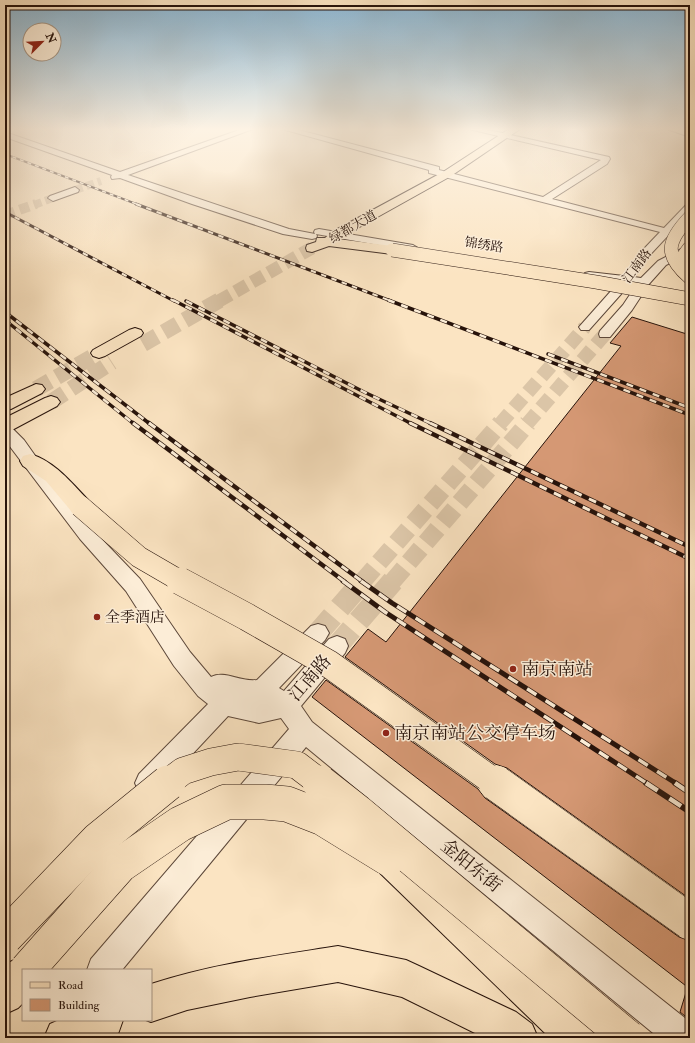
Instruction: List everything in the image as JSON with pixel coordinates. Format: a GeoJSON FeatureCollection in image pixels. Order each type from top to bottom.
{"type":"FeatureCollection","features":[{"type":"Feature","properties":{"kind":"main road","name":"绿都大道"},"geometry":{"type":"LineString","coordinates":[[316,239],[428,178]]}},
{"type":"Feature","properties":{"kind":"main road","name":"绿都大道"},"geometry":{"type":"LineString","coordinates":[[316,239],[428,178]]}},
{"type":"Feature","properties":{"kind":"main road"},"geometry":{"type":"LineString","coordinates":[[690,217],[671,240],[670,249],[671,259],[676,266],[690,278]]}},
{"type":"Feature","properties":{"kind":"main road"},"geometry":{"type":"LineString","coordinates":[[686,266],[678,250],[683,236],[690,231]]}},
{"type":"Feature","properties":{"kind":"main road"},"geometry":{"type":"LineString","coordinates":[[316,239],[588,280],[690,299]]}},
{"type":"Feature","properties":{"kind":"main road"},"geometry":{"type":"LineString","coordinates":[[686,266],[690,248]]}},
{"type":"Feature","properties":{"kind":"main road"},"geometry":{"type":"LineString","coordinates":[[106,357],[139,338]]}},
{"type":"Feature","properties":{"kind":"main road"},"geometry":{"type":"LineString","coordinates":[[5,405],[36,388]]}},
{"type":"Feature","properties":{"kind":"main road"},"geometry":{"type":"LineString","coordinates":[[5,426],[51,402]]}},
{"type":"Feature","properties":{"kind":"main road"},"geometry":{"type":"LineString","coordinates":[[30,461],[53,476],[80,506],[139,557],[329,664],[690,922]]}},
{"type":"Feature","properties":{"kind":"main road"},"geometry":{"type":"LineString","coordinates":[[5,936],[98,840],[183,770],[211,762],[238,758],[297,765],[358,812],[628,1038]]}},
{"type":"Feature","properties":{"kind":"main road"},"geometry":{"type":"LineString","coordinates":[[28,969],[120,865],[180,824],[226,802],[265,802],[287,804],[323,818],[388,858],[578,1038]]}},
{"type":"Feature","properties":{"kind":"main road"},"geometry":{"type":"LineString","coordinates":[[152,1003],[187,991],[229,982],[338,964],[406,979],[502,1026],[518,1038]]}},
{"type":"Feature","properties":{"kind":"main road"},"geometry":{"type":"LineString","coordinates":[[5,995],[22,976]]}},
{"type":"Feature","properties":{"kind":"main road"},"geometry":{"type":"LineString","coordinates":[[64,1038],[102,1021]]}},
{"type":"Feature","properties":{"kind":"street"},"geometry":{"type":"LineString","coordinates":[[107,179],[112,178]]}},
{"type":"Feature","properties":{"kind":"street","name":"锦绣路"},"geometry":{"type":"LineString","coordinates":[[123,178],[287,232],[316,239],[644,282]]}},
{"type":"Feature","properties":{"kind":"street"},"geometry":{"type":"LineString","coordinates":[[474,178],[669,228]]}},
{"type":"Feature","properties":{"kind":"street"},"geometry":{"type":"LineString","coordinates":[[549,196],[579,178]]}},
{"type":"Feature","properties":{"kind":"street"},"geometry":{"type":"LineString","coordinates":[[53,198],[75,190]]}},
{"type":"Feature","properties":{"kind":"street","name":"江南路"},"geometry":{"type":"LineString","coordinates":[[586,327],[627,280],[644,255],[690,206]]}},
{"type":"Feature","properties":{"kind":"street"},"geometry":{"type":"LineString","coordinates":[[644,255],[690,226]]}},
{"type":"Feature","properties":{"kind":"street","name":"江南路"},"geometry":{"type":"LineString","coordinates":[[605,334],[628,307],[644,282],[662,263],[690,248]]}},
{"type":"Feature","properties":{"kind":"street","name":"江南路"},"geometry":{"type":"LineString","coordinates":[[5,430],[86,534],[134,585],[182,659],[206,688],[227,696],[259,712],[286,706],[337,646]]}},
{"type":"Feature","properties":{"kind":"street","name":"江南路"},"geometry":{"type":"LineString","coordinates":[[227,696],[262,690],[318,633]]}},
{"type":"Feature","properties":{"kind":"street","name":"金阳东街"},"geometry":{"type":"LineString","coordinates":[[262,690],[286,706],[304,730],[684,1038]]}},
{"type":"Feature","properties":{"kind":"street"},"geometry":{"type":"LineString","coordinates":[[5,936],[227,696]]}},
{"type":"Feature","properties":{"kind":"street"},"geometry":{"type":"LineString","coordinates":[[103,969],[304,730]]}},
{"type":"Feature","properties":{"kind":"street"},"geometry":{"type":"LineString","coordinates":[[46,1038],[60,1021]]}},
{"type":"Feature","properties":{"kind":"building","name":"南京南站"},"geometry":{"type":"Polygon","coordinates":[[[632,317],[690,335],[690,899],[507,768],[495,764],[345,657],[368,629],[386,642],[621,346],[610,343],[632,317]]]}},
{"type":"Feature","properties":{"kind":"building"},"geometry":{"type":"Polygon","coordinates":[[[326,680],[478,789],[485,798],[679,937],[690,941],[690,989],[312,697],[326,680]]]}},
{"type":"Feature","properties":{"kind":"building"},"geometry":{"type":"Polygon","coordinates":[[[687,989],[690,990],[690,1020],[680,1012],[687,989]]]}},
{"type":"Feature","properties":{"kind":"tunnel"},"geometry":{"type":"LineString","coordinates":[[75,190],[101,181]]}},
{"type":"Feature","properties":{"kind":"tunnel"},"geometry":{"type":"LineString","coordinates":[[34,205],[53,198]]}},
{"type":"Feature","properties":{"kind":"tunnel"},"geometry":{"type":"LineString","coordinates":[[5,215],[36,204]]}},
{"type":"Feature","properties":{"kind":"tunnel"},"geometry":{"type":"LineString","coordinates":[[219,301],[312,248]]}},
{"type":"Feature","properties":{"kind":"tunnel"},"geometry":{"type":"LineString","coordinates":[[143,344],[220,300]]}},
{"type":"Feature","properties":{"kind":"tunnel"},"geometry":{"type":"LineString","coordinates":[[500,424],[585,327]]}},
{"type":"Feature","properties":{"kind":"tunnel"},"geometry":{"type":"LineString","coordinates":[[527,424],[605,334]]}},
{"type":"Feature","properties":{"kind":"tunnel"},"geometry":{"type":"LineString","coordinates":[[36,389],[99,353]]}},
{"type":"Feature","properties":{"kind":"tunnel"},"geometry":{"type":"LineString","coordinates":[[51,402],[112,362]]}},
{"type":"Feature","properties":{"kind":"tunnel"},"geometry":{"type":"LineString","coordinates":[[362,582],[501,423]]}},
{"type":"Feature","properties":{"kind":"tunnel"},"geometry":{"type":"LineString","coordinates":[[392,582],[528,423]]}},
{"type":"Feature","properties":{"kind":"tunnel"},"geometry":{"type":"LineString","coordinates":[[318,633],[363,581]]}},
{"type":"Feature","properties":{"kind":"tunnel"},"geometry":{"type":"LineString","coordinates":[[337,646],[393,581]]}},
{"type":"Feature","properties":{"kind":"railway"},"geometry":{"type":"LineString","coordinates":[[67,178],[139,205]]}},
{"type":"Feature","properties":{"kind":"railway"},"geometry":{"type":"LineString","coordinates":[[136,204],[391,301]]}},
{"type":"Feature","properties":{"kind":"railway"},"geometry":{"type":"LineString","coordinates":[[5,212],[174,301]]}},
{"type":"Feature","properties":{"kind":"railway"},"geometry":{"type":"LineString","coordinates":[[173,300],[411,424]]}},
{"type":"Feature","properties":{"kind":"railway"},"geometry":{"type":"LineString","coordinates":[[388,300],[690,415]]}},
{"type":"Feature","properties":{"kind":"railway"},"geometry":{"type":"LineString","coordinates":[[186,301],[364,392],[432,424]]}},
{"type":"Feature","properties":{"kind":"railway"},"geometry":{"type":"LineString","coordinates":[[5,312],[150,424]]}},
{"type":"Feature","properties":{"kind":"railway"},"geometry":{"type":"LineString","coordinates":[[5,320],[134,424]]}},
{"type":"Feature","properties":{"kind":"railway"},"geometry":{"type":"LineString","coordinates":[[548,354],[690,408]]}},
{"type":"Feature","properties":{"kind":"railway"},"geometry":{"type":"LineString","coordinates":[[133,423],[345,582]]}},
{"type":"Feature","properties":{"kind":"railway"},"geometry":{"type":"LineString","coordinates":[[149,423],[363,582]]}},
{"type":"Feature","properties":{"kind":"railway"},"geometry":{"type":"LineString","coordinates":[[430,423],[690,547]]}},
{"type":"Feature","properties":{"kind":"railway"},"geometry":{"type":"LineString","coordinates":[[411,424],[690,559]]}},
{"type":"Feature","properties":{"kind":"railway"},"geometry":{"type":"LineString","coordinates":[[343,581],[385,612],[648,784]]}},
{"type":"Feature","properties":{"kind":"railway"},"geometry":{"type":"LineString","coordinates":[[361,581],[392,603],[677,784]]}},
{"type":"Feature","properties":{"kind":"railway"},"geometry":{"type":"LineString","coordinates":[[646,783],[690,812]]}},
{"type":"Feature","properties":{"kind":"railway"},"geometry":{"type":"LineString","coordinates":[[675,783],[690,793]]}},
{"type":"Feature","properties":{"kind":"place","name":"全季酒店"},"geometry":{"type":"Point","coordinates":[97,617]}},
{"type":"Feature","properties":{"kind":"place","name":"南京南站"},"geometry":{"type":"Point","coordinates":[513,669]}},
{"type":"Feature","properties":{"kind":"place","name":"南京南站公交停车场"},"geometry":{"type":"Point","coordinates":[386,733]}}]}
